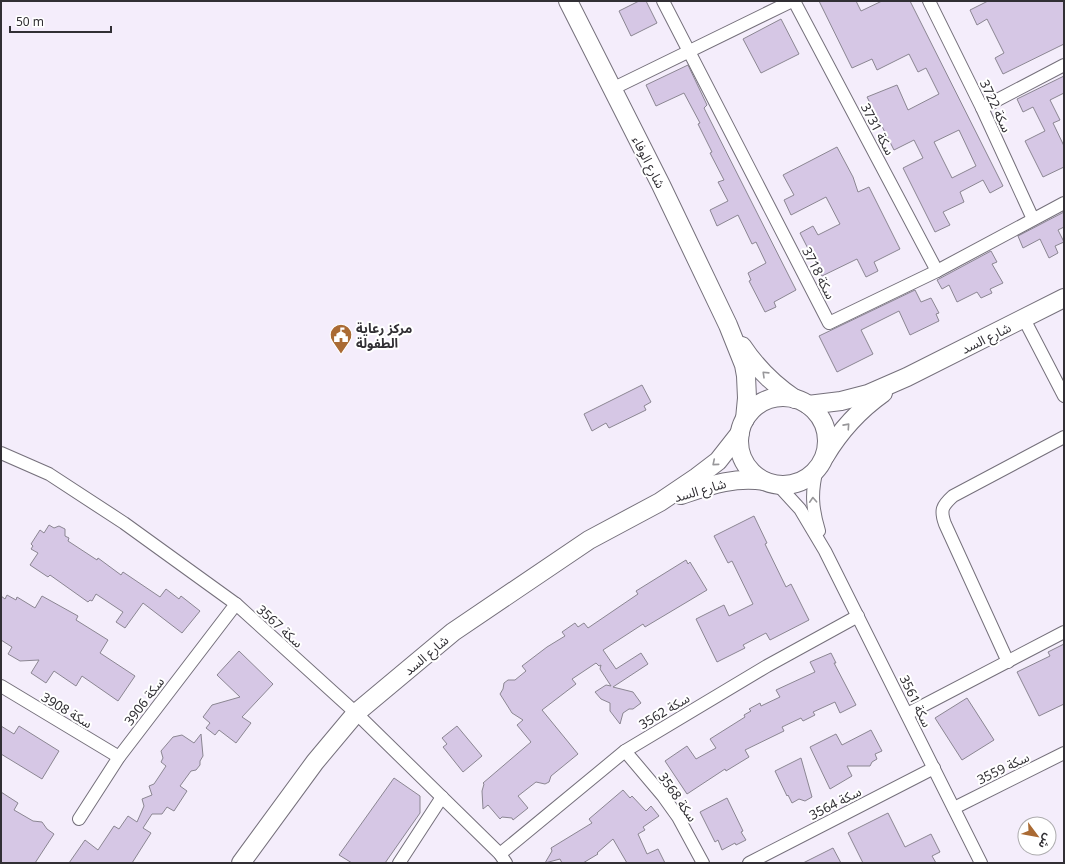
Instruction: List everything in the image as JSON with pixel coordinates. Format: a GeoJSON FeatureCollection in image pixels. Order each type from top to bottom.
{"type":"FeatureCollection","features":[{"type":"Feature","properties":{"kind":"street","name":"شارع الوفاء"},"geometry":{"type":"LineString","coordinates":[[568,1],[661,185],[728,325],[744,365],[746,376],[747,398],[742,426]]}},
{"type":"Feature","properties":{"kind":"street","name":"سكة 3718"},"geometry":{"type":"LineString","coordinates":[[663,1],[829,323],[937,271],[1064,203]]}},
{"type":"Feature","properties":{"kind":"street","name":"سكة 3731"},"geometry":{"type":"LineString","coordinates":[[612,89],[793,1],[937,271]]}},
{"type":"Feature","properties":{"kind":"street","name":"سكة 3722"},"geometry":{"type":"LineString","coordinates":[[933,2],[1034,219]]}},
{"type":"Feature","properties":{"kind":"street"},"geometry":{"type":"LineString","coordinates":[[982,108],[1064,65]]}},
{"type":"Feature","properties":{"kind":"street","name":"شارع السد"},"geometry":{"type":"LineString","coordinates":[[802,402],[841,401],[868,394],[907,377],[1064,298]]}},
{"type":"Feature","properties":{"kind":"street"},"geometry":{"type":"LineString","coordinates":[[1024,319],[1064,396]]}},
{"type":"Feature","properties":{"kind":"street","name":"شارع الوفاء"},"geometry":{"type":"LineString","coordinates":[[728,325],[751,360],[775,384],[802,402]]}},
{"type":"Feature","properties":{"kind":"street","name":"شارع السد"},"geometry":{"type":"LineString","coordinates":[[820,463],[836,438],[862,409],[907,377]]}},
{"type":"Feature","properties":{"kind":"street"},"geometry":{"type":"LineString","coordinates":[[781,397],[802,402],[819,415],[825,428],[827,443],[820,463],[806,479],[792,484],[771,483],[752,473],[744,462],[739,448],[742,426],[754,408],[766,400],[781,397]]}},
{"type":"Feature","properties":{"kind":"street","name":"شارع السد"},"geometry":{"type":"LineString","coordinates":[[241,863],[315,762],[356,712],[453,632],[589,540],[660,502],[697,477],[718,460],[742,426]]}},
{"type":"Feature","properties":{"kind":"street"},"geometry":{"type":"LineString","coordinates":[[1008,662],[945,524],[942,509],[945,503],[953,496],[1064,437]]}},
{"type":"Feature","properties":{"kind":"street","name":"سكة 3567"},"geometry":{"type":"LineString","coordinates":[[1,453],[49,474],[124,523],[236,604],[356,712],[503,858]]}},
{"type":"Feature","properties":{"kind":"street","name":"سكة 3561"},"geometry":{"type":"LineString","coordinates":[[820,463],[813,486],[813,504],[815,517],[825,551]]}},
{"type":"Feature","properties":{"kind":"street","name":"شارع السد"},"geometry":{"type":"LineString","coordinates":[[660,502],[719,483],[754,479],[771,483]]}},
{"type":"Feature","properties":{"kind":"street","name":"سكة 3561"},"geometry":{"type":"LineString","coordinates":[[771,483],[800,509],[825,551],[981,863]]}},
{"type":"Feature","properties":{"kind":"street","name":"سكة 3906"},"geometry":{"type":"LineString","coordinates":[[79,819],[119,757],[236,604]]}},
{"type":"Feature","properties":{"kind":"street","name":"سكة 3562"},"geometry":{"type":"LineString","coordinates":[[503,858],[625,751],[767,666],[858,616]]}},
{"type":"Feature","properties":{"kind":"street"},"geometry":{"type":"LineString","coordinates":[[907,714],[1064,632]]}},
{"type":"Feature","properties":{"kind":"street","name":"سكة 3908"},"geometry":{"type":"LineString","coordinates":[[1,686],[119,757]]}},
{"type":"Feature","properties":{"kind":"street","name":"سكة 3568"},"geometry":{"type":"LineString","coordinates":[[625,751],[663,796],[678,817],[703,863]]}},
{"type":"Feature","properties":{"kind":"street","name":"سكة 3559"},"geometry":{"type":"LineString","coordinates":[[954,808],[1064,754]]}},
{"type":"Feature","properties":{"kind":"street","name":"سكة 3564"},"geometry":{"type":"LineString","coordinates":[[749,863],[934,768]]}},
{"type":"Feature","properties":{"kind":"street"},"geometry":{"type":"LineString","coordinates":[[399,863],[442,797]]}},
{"type":"Feature","properties":{"kind":"building"},"geometry":{"type":"Polygon","coordinates":[[[639,1],[646,1],[657,23],[631,36],[619,11],[639,1]]]}},
{"type":"Feature","properties":{"kind":"building"},"geometry":{"type":"Polygon","coordinates":[[[819,1],[856,1],[861,11],[882,1],[910,1],[1003,186],[990,193],[983,180],[960,192],[964,202],[943,212],[950,225],[935,232],[903,168],[923,158],[914,140],[894,150],[867,97],[897,85],[908,110],[939,94],[926,68],[918,72],[909,54],[877,70],[872,59],[852,68],[819,1]],[[959,130],[934,142],[952,178],[976,166],[959,130]]]}},
{"type":"Feature","properties":{"kind":"building"},"geometry":{"type":"Polygon","coordinates":[[[988,1],[1064,1],[1064,44],[1003,74],[995,58],[1004,53],[987,19],[977,25],[970,10],[988,1]]]}},
{"type":"Feature","properties":{"kind":"building"},"geometry":{"type":"Polygon","coordinates":[[[781,19],[799,54],[761,73],[743,39],[781,19]]]}},
{"type":"Feature","properties":{"kind":"building"},"geometry":{"type":"Polygon","coordinates":[[[688,65],[707,105],[704,108],[796,290],[774,302],[776,307],[765,312],[749,281],[751,280],[748,273],[766,263],[756,242],[752,244],[738,215],[717,226],[710,210],[728,201],[718,182],[724,180],[710,153],[712,152],[698,124],[700,123],[684,93],[656,106],[646,85],[688,65]]]}},
{"type":"Feature","properties":{"kind":"building"},"geometry":{"type":"Polygon","coordinates":[[[1064,76],[1064,93],[1050,100],[1060,120],[1053,123],[1064,146],[1064,167],[1043,177],[1025,141],[1045,131],[1033,107],[1023,112],[1017,99],[1064,76]]]}},
{"type":"Feature","properties":{"kind":"building"},"geometry":{"type":"Polygon","coordinates":[[[837,147],[853,177],[858,192],[869,187],[900,249],[874,262],[878,271],[866,277],[857,259],[822,276],[800,233],[813,226],[818,235],[840,224],[826,197],[791,215],[784,200],[794,195],[783,175],[837,147]]]}},
{"type":"Feature","properties":{"kind":"building"},"geometry":{"type":"Polygon","coordinates":[[[1064,212],[1064,227],[1058,230],[1064,242],[1055,246],[1058,253],[1049,258],[1040,239],[1023,248],[1018,236],[1064,212]]]}},
{"type":"Feature","properties":{"kind":"building"},"geometry":{"type":"Polygon","coordinates":[[[991,251],[997,262],[992,264],[1003,283],[990,289],[992,293],[981,298],[977,292],[957,302],[949,285],[942,289],[937,280],[991,251]]]}},
{"type":"Feature","properties":{"kind":"building"},"geometry":{"type":"Polygon","coordinates":[[[915,290],[921,302],[931,298],[939,313],[936,314],[939,321],[910,335],[899,311],[861,330],[873,354],[837,372],[819,336],[915,290]]]}},
{"type":"Feature","properties":{"kind":"building"},"geometry":{"type":"Polygon","coordinates":[[[642,385],[651,402],[644,406],[646,410],[609,428],[606,423],[592,431],[584,414],[642,385]]]}},
{"type":"Feature","properties":{"kind":"building"},"geometry":{"type":"Polygon","coordinates":[[[754,516],[767,543],[765,544],[786,587],[791,584],[809,620],[770,640],[766,633],[743,645],[745,648],[717,662],[696,619],[724,605],[729,616],[753,604],[732,561],[728,563],[714,536],[754,516]]]}},
{"type":"Feature","properties":{"kind":"building"},"geometry":{"type":"Polygon","coordinates":[[[49,525],[54,528],[59,526],[65,529],[65,536],[69,538],[68,541],[97,560],[98,558],[121,575],[123,572],[160,597],[166,589],[179,599],[181,596],[200,611],[182,633],[143,603],[125,628],[116,622],[123,612],[96,594],[92,601],[90,600],[88,602],[50,575],[48,577],[30,565],[38,553],[31,549],[33,546],[31,544],[40,530],[44,533],[49,525]]]}},
{"type":"Feature","properties":{"kind":"building"},"geometry":{"type":"Polygon","coordinates":[[[686,560],[688,564],[690,562],[707,590],[645,627],[643,624],[603,650],[616,669],[641,653],[648,664],[613,687],[633,692],[641,703],[633,709],[629,709],[623,713],[620,724],[610,711],[610,703],[601,699],[595,692],[606,685],[611,686],[600,669],[601,665],[599,666],[596,663],[572,679],[576,684],[542,710],[578,754],[551,776],[549,782],[545,784],[536,782],[518,796],[528,808],[513,820],[512,818],[502,817],[500,819],[488,805],[483,809],[483,783],[531,742],[517,725],[523,720],[512,713],[500,694],[504,683],[508,680],[515,680],[526,671],[522,666],[547,647],[565,636],[562,632],[575,623],[578,627],[584,623],[588,628],[638,594],[636,591],[686,560]]]}},
{"type":"Feature","properties":{"kind":"building"},"geometry":{"type":"Polygon","coordinates":[[[7,595],[16,600],[17,597],[35,608],[42,596],[78,616],[76,620],[108,640],[100,653],[135,676],[118,701],[82,676],[76,686],[54,671],[46,683],[31,673],[39,660],[20,661],[8,654],[12,647],[1,640],[1,596],[5,599],[7,595]]]}},
{"type":"Feature","properties":{"kind":"building"},"geometry":{"type":"Polygon","coordinates":[[[1064,644],[1064,704],[1039,716],[1017,672],[1050,656],[1048,652],[1064,644]]]}},
{"type":"Feature","properties":{"kind":"building"},"geometry":{"type":"Polygon","coordinates":[[[239,651],[273,684],[242,717],[251,723],[236,743],[219,730],[215,735],[206,728],[210,723],[203,717],[212,705],[240,697],[217,675],[239,651]]]}},
{"type":"Feature","properties":{"kind":"building"},"geometry":{"type":"Polygon","coordinates":[[[831,653],[836,663],[834,663],[856,705],[840,713],[835,702],[813,712],[815,715],[803,721],[801,718],[782,727],[784,731],[745,750],[749,757],[726,771],[725,769],[687,794],[665,761],[687,746],[696,759],[716,748],[710,739],[745,717],[744,715],[751,711],[749,709],[760,703],[761,706],[780,697],[776,690],[815,672],[810,662],[831,653]]]}},
{"type":"Feature","properties":{"kind":"building"},"geometry":{"type":"Polygon","coordinates":[[[967,698],[994,740],[962,760],[935,718],[967,698]]]}},
{"type":"Feature","properties":{"kind":"building"},"geometry":{"type":"Polygon","coordinates":[[[1,726],[14,734],[19,726],[59,751],[42,779],[1,754],[1,726]]]}},
{"type":"Feature","properties":{"kind":"building"},"geometry":{"type":"Polygon","coordinates":[[[457,726],[482,756],[463,772],[443,747],[447,744],[442,738],[457,726]]]}},
{"type":"Feature","properties":{"kind":"building"},"geometry":{"type":"Polygon","coordinates":[[[871,730],[882,751],[875,754],[877,759],[872,762],[870,766],[847,766],[852,776],[830,789],[810,747],[836,734],[842,745],[871,730]]]}},
{"type":"Feature","properties":{"kind":"building"},"geometry":{"type":"Polygon","coordinates":[[[201,734],[203,756],[200,761],[200,765],[196,770],[191,771],[180,786],[187,791],[174,811],[167,807],[162,814],[152,814],[143,828],[151,833],[132,863],[69,863],[85,840],[98,850],[114,826],[119,829],[128,816],[137,822],[144,806],[142,799],[152,795],[149,786],[154,784],[166,766],[161,762],[163,758],[161,751],[173,737],[182,735],[194,743],[201,734]]]}},
{"type":"Feature","properties":{"kind":"building"},"geometry":{"type":"Polygon","coordinates":[[[801,758],[812,797],[805,801],[799,799],[792,803],[775,771],[801,758]]]}},
{"type":"Feature","properties":{"kind":"building"},"geometry":{"type":"Polygon","coordinates":[[[394,778],[420,796],[420,813],[385,863],[352,863],[339,855],[394,778]]]}},
{"type":"Feature","properties":{"kind":"building"},"geometry":{"type":"Polygon","coordinates":[[[623,790],[630,798],[632,796],[646,811],[651,806],[659,816],[643,827],[645,830],[638,834],[647,854],[658,849],[665,863],[627,863],[613,839],[597,853],[598,854],[583,863],[562,863],[560,859],[545,863],[552,851],[551,848],[592,823],[589,819],[623,790]]]}},
{"type":"Feature","properties":{"kind":"building"},"geometry":{"type":"Polygon","coordinates":[[[1,792],[18,803],[14,810],[33,821],[42,822],[47,829],[54,834],[35,863],[1,863],[1,792]]]}},
{"type":"Feature","properties":{"kind":"building"},"geometry":{"type":"Polygon","coordinates":[[[727,798],[743,831],[741,832],[746,840],[736,845],[735,843],[722,850],[718,840],[715,842],[700,812],[727,798]]]}},
{"type":"Feature","properties":{"kind":"building"},"geometry":{"type":"Polygon","coordinates":[[[888,813],[905,847],[931,834],[940,852],[932,856],[936,863],[863,863],[848,833],[888,813]]]}},
{"type":"Feature","properties":{"kind":"building"},"geometry":{"type":"Polygon","coordinates":[[[833,848],[841,863],[803,863],[833,848]]]}},
{"type":"Feature","properties":{"kind":"place","name":"مركز رعاية الطفولة"},"geometry":{"type":"Point","coordinates":[341,354]}}]}
